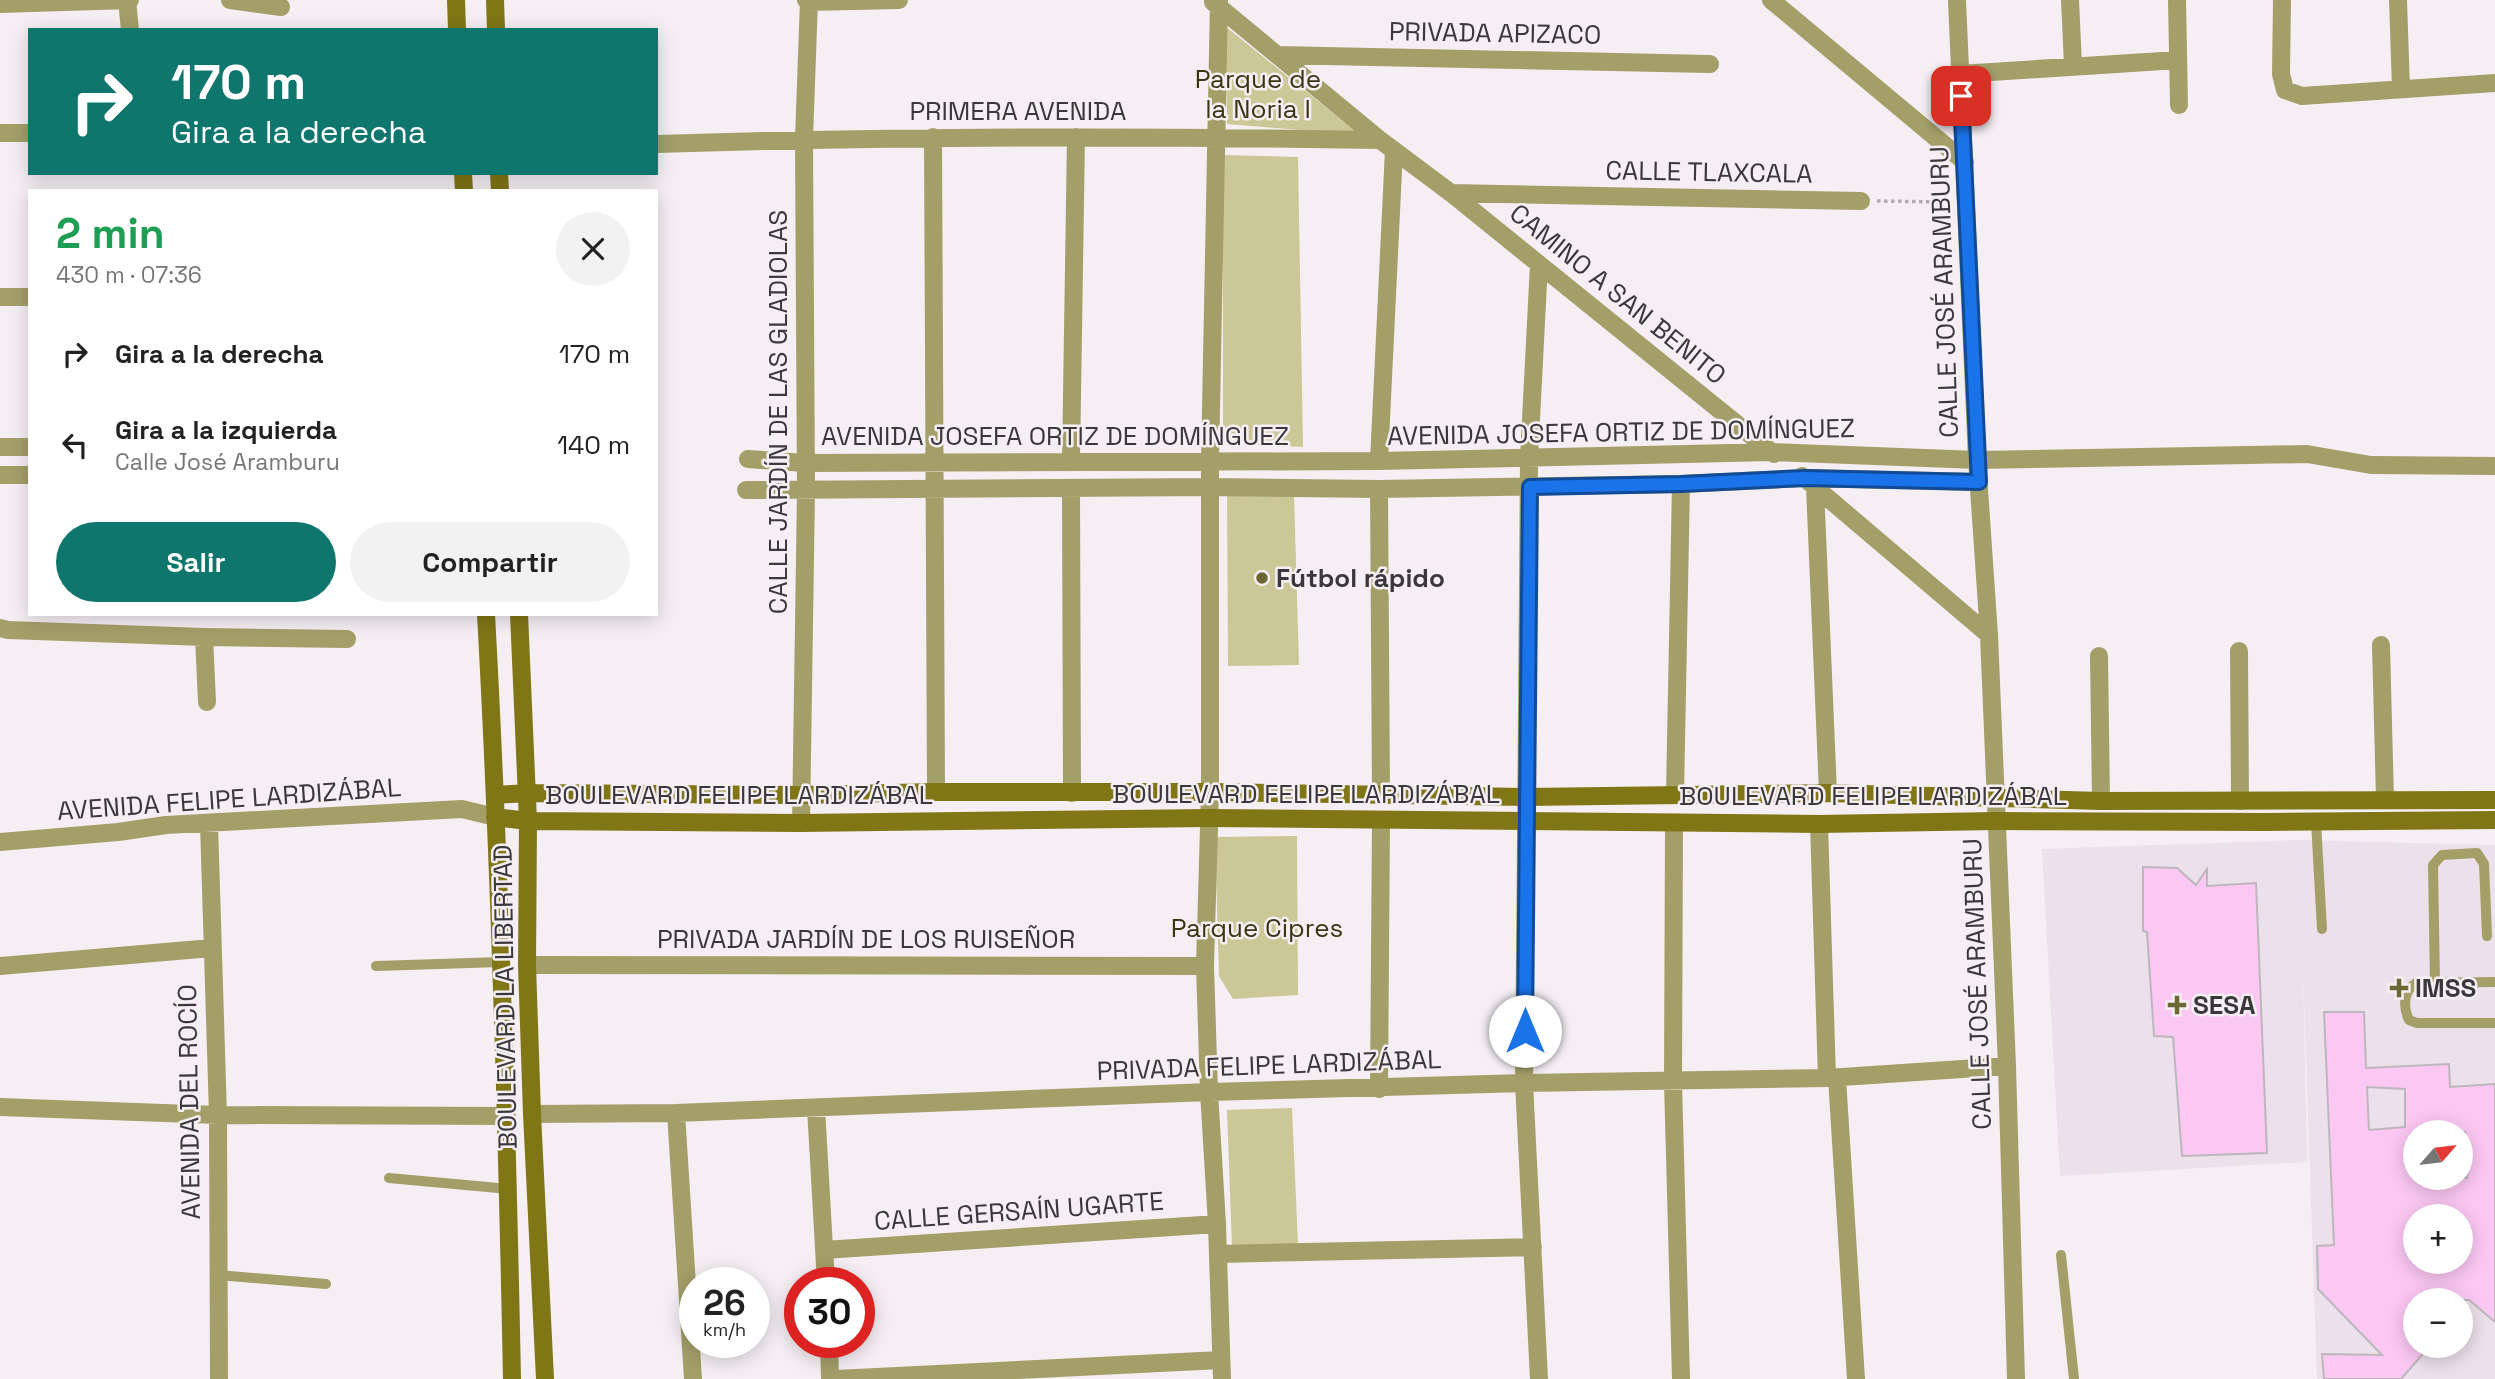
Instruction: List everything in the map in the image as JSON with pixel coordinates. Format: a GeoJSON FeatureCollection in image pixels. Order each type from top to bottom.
{"type":"FeatureCollection","features":[{"type":"Feature","properties":{"kind":"main road"},"geometry":{"type":"LineString","coordinates":[[456,0],[457,28]]}},
{"type":"Feature","properties":{"kind":"main road"},"geometry":{"type":"LineString","coordinates":[[495,0],[496,28]]}},
{"type":"Feature","properties":{"kind":"main road","name":"BOULEVARD LA LIBERTAD"},"geometry":{"type":"LineString","coordinates":[[486,616],[496,795],[507,1116],[512,1379]]}},
{"type":"Feature","properties":{"kind":"main road","name":"BOULEVARD LA LIBERTAD"},"geometry":{"type":"LineString","coordinates":[[519,616],[528,821],[527,965],[532,1114],[545,1379]]}},
{"type":"Feature","properties":{"kind":"main road","name":"BOULEVARD FELIPE LARDIZÁBAL"},"geometry":{"type":"LineString","coordinates":[[496,795],[1210,792],[1525,797],[1828,793],[2101,801],[2495,800]]}},
{"type":"Feature","properties":{"kind":"main road"},"geometry":{"type":"LineString","coordinates":[[2266,801],[2267,822]]}},
{"type":"Feature","properties":{"kind":"main road","name":"BOULEVARD FELIPE LARDIZÁBAL"},"geometry":{"type":"LineString","coordinates":[[495,817],[528,821],[801,823],[1209,818],[1674,824],[2495,820]]}},
{"type":"Feature","properties":{"kind":"street"},"geometry":{"type":"LineString","coordinates":[[0,4],[129,0],[130,28]]}},
{"type":"Feature","properties":{"kind":"street"},"geometry":{"type":"LineString","coordinates":[[230,0],[281,7]]}},
{"type":"Feature","properties":{"kind":"street"},"geometry":{"type":"LineString","coordinates":[[808,1],[899,0]]}},
{"type":"Feature","properties":{"kind":"street"},"geometry":{"type":"LineString","coordinates":[[1771,0],[1965,162]]}},
{"type":"Feature","properties":{"kind":"street","name":"CALLE JOSÉ ARAMBURU"},"geometry":{"type":"LineString","coordinates":[[1956,0],[1977,460],[1989,635],[2007,1066],[2016,1379]]}},
{"type":"Feature","properties":{"kind":"street"},"geometry":{"type":"LineString","coordinates":[[2070,0],[2073,65]]}},
{"type":"Feature","properties":{"kind":"street"},"geometry":{"type":"LineString","coordinates":[[2177,0],[2179,105]]}},
{"type":"Feature","properties":{"kind":"street"},"geometry":{"type":"LineString","coordinates":[[2282,0],[2281,74],[2285,90],[2302,96],[2495,83]]}},
{"type":"Feature","properties":{"kind":"street"},"geometry":{"type":"LineString","coordinates":[[2398,0],[2400,89]]}},
{"type":"Feature","properties":{"kind":"street","name":"CALLE JARDÍN DE LAS GLADIOLAS"},"geometry":{"type":"LineString","coordinates":[[801,823],[806,491],[804,139],[808,1]]}},
{"type":"Feature","properties":{"kind":"street"},"geometry":{"type":"LineString","coordinates":[[1216,3],[1217,137],[1210,461],[1210,792],[1205,966],[1222,1379]]}},
{"type":"Feature","properties":{"kind":"street","name":"CAMINO A SAN BENITO"},"geometry":{"type":"LineString","coordinates":[[1216,3],[1387,145],[1451,193],[1810,482],[1989,635]]}},
{"type":"Feature","properties":{"kind":"street","name":"PRIVADA APIZACO"},"geometry":{"type":"LineString","coordinates":[[1278,55],[1710,64]]}},
{"type":"Feature","properties":{"kind":"street"},"geometry":{"type":"LineString","coordinates":[[1960,74],[2178,60]]}},
{"type":"Feature","properties":{"kind":"street"},"geometry":{"type":"LineString","coordinates":[[0,133],[28,133]]}},
{"type":"Feature","properties":{"kind":"street"},"geometry":{"type":"LineString","coordinates":[[933,137],[936,792]]}},
{"type":"Feature","properties":{"kind":"street","name":"PRIMERA AVENIDA"},"geometry":{"type":"LineString","coordinates":[[658,144],[933,137],[1217,137],[1387,145]]}},
{"type":"Feature","properties":{"kind":"street"},"geometry":{"type":"LineString","coordinates":[[1071,461],[1076,137]]}},
{"type":"Feature","properties":{"kind":"street"},"geometry":{"type":"LineString","coordinates":[[1379,461],[1387,145]]}},
{"type":"Feature","properties":{"kind":"street","name":"CALLE TLAXCALA"},"geometry":{"type":"LineString","coordinates":[[1451,193],[1861,201]]}},
{"type":"Feature","properties":{"kind":"street"},"geometry":{"type":"LineString","coordinates":[[1539,264],[1529,458],[1524,1083],[1539,1379]]}},
{"type":"Feature","properties":{"kind":"street"},"geometry":{"type":"LineString","coordinates":[[0,297],[28,297]]}},
{"type":"Feature","properties":{"kind":"street"},"geometry":{"type":"LineString","coordinates":[[0,447],[28,447]]}},
{"type":"Feature","properties":{"kind":"street","name":"AVENIDA JOSEFA ORTIZ DE DOMÍNGUEZ"},"geometry":{"type":"LineString","coordinates":[[748,459],[805,463],[1379,461],[1772,452],[1977,460],[2307,454],[2371,465],[2495,466]]}},
{"type":"Feature","properties":{"kind":"street"},"geometry":{"type":"LineString","coordinates":[[0,475],[28,475]]}},
{"type":"Feature","properties":{"kind":"street"},"geometry":{"type":"LineString","coordinates":[[1810,482],[1828,793]]}},
{"type":"Feature","properties":{"kind":"street","name":"AVENIDA JOSEFA ORTIZ DE DOMÍNGUEZ"},"geometry":{"type":"LineString","coordinates":[[746,490],[1211,487],[1379,489],[1979,482]]}},
{"type":"Feature","properties":{"kind":"street"},"geometry":{"type":"LineString","coordinates":[[1675,794],[1681,484]]}},
{"type":"Feature","properties":{"kind":"street"},"geometry":{"type":"LineString","coordinates":[[1071,488],[1072,793]]}},
{"type":"Feature","properties":{"kind":"street"},"geometry":{"type":"LineString","coordinates":[[1379,489],[1381,795]]}},
{"type":"Feature","properties":{"kind":"street"},"geometry":{"type":"LineString","coordinates":[[0,628],[204,637],[347,639]]}},
{"type":"Feature","properties":{"kind":"street"},"geometry":{"type":"LineString","coordinates":[[204,637],[207,702]]}},
{"type":"Feature","properties":{"kind":"street"},"geometry":{"type":"LineString","coordinates":[[2381,645],[2385,800]]}},
{"type":"Feature","properties":{"kind":"street"},"geometry":{"type":"LineString","coordinates":[[2239,651],[2239,800]]}},
{"type":"Feature","properties":{"kind":"street"},"geometry":{"type":"LineString","coordinates":[[2099,656],[2101,801]]}},
{"type":"Feature","properties":{"kind":"street","name":"AVENIDA FELIPE LARDIZÁBAL"},"geometry":{"type":"LineString","coordinates":[[462,809],[496,795]]}},
{"type":"Feature","properties":{"kind":"street","name":"AVENIDA FELIPE LARDIZÁBAL"},"geometry":{"type":"LineString","coordinates":[[0,842],[166,825],[462,809],[495,817]]}},
{"type":"Feature","properties":{"kind":"street"},"geometry":{"type":"LineString","coordinates":[[1379,1089],[1381,820]]}},
{"type":"Feature","properties":{"kind":"street","name":"AVENIDA DEL ROCÍO"},"geometry":{"type":"LineString","coordinates":[[209,824],[218,1115],[219,1379]]}},
{"type":"Feature","properties":{"kind":"street"},"geometry":{"type":"LineString","coordinates":[[1674,824],[1673,1082],[1681,1379]]}},
{"type":"Feature","properties":{"kind":"street"},"geometry":{"type":"LineString","coordinates":[[1819,824],[1832,1078],[1856,1379]]}},
{"type":"Feature","properties":{"kind":"street"},"geometry":{"type":"LineString","coordinates":[[0,966],[212,948]]}},
{"type":"Feature","properties":{"kind":"street","name":"PRIVADA JARDÍN DE LOS RUISEÑOR"},"geometry":{"type":"LineString","coordinates":[[527,965],[1205,966]]}},
{"type":"Feature","properties":{"kind":"street","name":"PRIVADA FELIPE LARDIZÁBAL"},"geometry":{"type":"LineString","coordinates":[[532,1114],[676,1113],[1209,1092],[1524,1083],[1832,1078],[2007,1066]]}},
{"type":"Feature","properties":{"kind":"street"},"geometry":{"type":"LineString","coordinates":[[0,1107],[218,1115],[507,1116]]}},
{"type":"Feature","properties":{"kind":"street"},"geometry":{"type":"LineString","coordinates":[[816,1108],[825,1267]]}},
{"type":"Feature","properties":{"kind":"street"},"geometry":{"type":"LineString","coordinates":[[676,1113],[693,1379]]}},
{"type":"Feature","properties":{"kind":"street","name":"CALLE GERSAÍN UGARTE"},"geometry":{"type":"LineString","coordinates":[[824,1250],[1217,1224]]}},
{"type":"Feature","properties":{"kind":"street"},"geometry":{"type":"LineString","coordinates":[[1218,1254],[1533,1247]]}},
{"type":"Feature","properties":{"kind":"street"},"geometry":{"type":"LineString","coordinates":[[831,1358],[833,1379],[1221,1360]]}},
{"type":"Feature","properties":{"kind":"lane"},"geometry":{"type":"LineString","coordinates":[[2316,822],[2322,929]]}},
{"type":"Feature","properties":{"kind":"lane"},"geometry":{"type":"LineString","coordinates":[[2435,983],[2433,865],[2442,856],[2477,853],[2484,864],[2487,936]]}},
{"type":"Feature","properties":{"kind":"lane"},"geometry":{"type":"LineString","coordinates":[[376,965],[501,962]]}},
{"type":"Feature","properties":{"kind":"lane"},"geometry":{"type":"LineString","coordinates":[[2495,982],[2416,983],[2409,987],[2406,995],[2406,1013],[2409,1020],[2417,1023],[2495,1023]]}},
{"type":"Feature","properties":{"kind":"lane"},"geometry":{"type":"LineString","coordinates":[[389,1178],[509,1189]]}},
{"type":"Feature","properties":{"kind":"lane"},"geometry":{"type":"LineString","coordinates":[[2061,1255],[2074,1379]]}},
{"type":"Feature","properties":{"kind":"lane"},"geometry":{"type":"LineString","coordinates":[[218,1275],[326,1284]]}},
{"type":"Feature","properties":{"kind":"path"},"geometry":{"type":"LineString","coordinates":[[1861,201],[1967,202]]}},
{"type":"Feature","properties":{"kind":"shaded area"},"geometry":{"type":"Polygon","coordinates":[[[2299,840],[2495,845],[2495,1379],[2317,1379],[2303,968],[2307,1162],[2060,1176],[2042,849],[2299,840]]]}},
{"type":"Feature","properties":{"kind":"green space","name":"Parque de la Noria I"},"geometry":{"type":"Polygon","coordinates":[[[1225,26],[1360,135],[1227,124],[1225,26]]]}},
{"type":"Feature","properties":{"kind":"green space"},"geometry":{"type":"Polygon","coordinates":[[[1223,155],[1298,157],[1303,447],[1223,443],[1223,155]]]}},
{"type":"Feature","properties":{"kind":"green space","name":"Fútbol rápido"},"geometry":{"type":"Polygon","coordinates":[[[1227,493],[1294,494],[1299,665],[1228,666],[1227,493]]]}},
{"type":"Feature","properties":{"kind":"green space","name":"Parque Cipres"},"geometry":{"type":"Polygon","coordinates":[[[1297,836],[1298,995],[1233,999],[1219,976],[1215,837],[1297,836]]]}},
{"type":"Feature","properties":{"kind":"green space"},"geometry":{"type":"Polygon","coordinates":[[[1292,1108],[1298,1244],[1232,1248],[1227,1110],[1292,1108]]]}},
{"type":"Feature","properties":{"kind":"building"},"geometry":{"type":"Polygon","coordinates":[[[2143,867],[2177,868],[2196,885],[2207,869],[2207,886],[2256,883],[2267,1153],[2182,1156],[2173,1037],[2154,1036],[2147,932],[2143,931],[2143,867]]]}},
{"type":"Feature","properties":{"kind":"building"},"geometry":{"type":"Polygon","coordinates":[[[2324,1012],[2364,1012],[2366,1068],[2449,1064],[2450,1087],[2495,1084],[2495,1322],[2473,1303],[2473,1288],[2403,1288],[2403,1358],[2419,1358],[2401,1379],[2324,1379],[2322,1354],[2382,1355],[2318,1289],[2317,1246],[2334,1245],[2324,1012]]]}},
{"type":"Feature","properties":{"kind":"place","name":"Fútbol rápido"},"geometry":{"type":"Point","coordinates":[1262,578]}},
{"type":"Feature","properties":{"kind":"place","name":"IMSS"},"geometry":{"type":"Point","coordinates":[2399,988]}},
{"type":"Feature","properties":{"kind":"place","name":"SESA"},"geometry":{"type":"Point","coordinates":[2177,1005]}},
{"type":"Feature","properties":{"kind":"route"},"geometry":{"type":"LineString","coordinates":[[1525,1031],[1525,797],[1530,487],[1805,478],[1979,482],[1961,96]]}}]}
